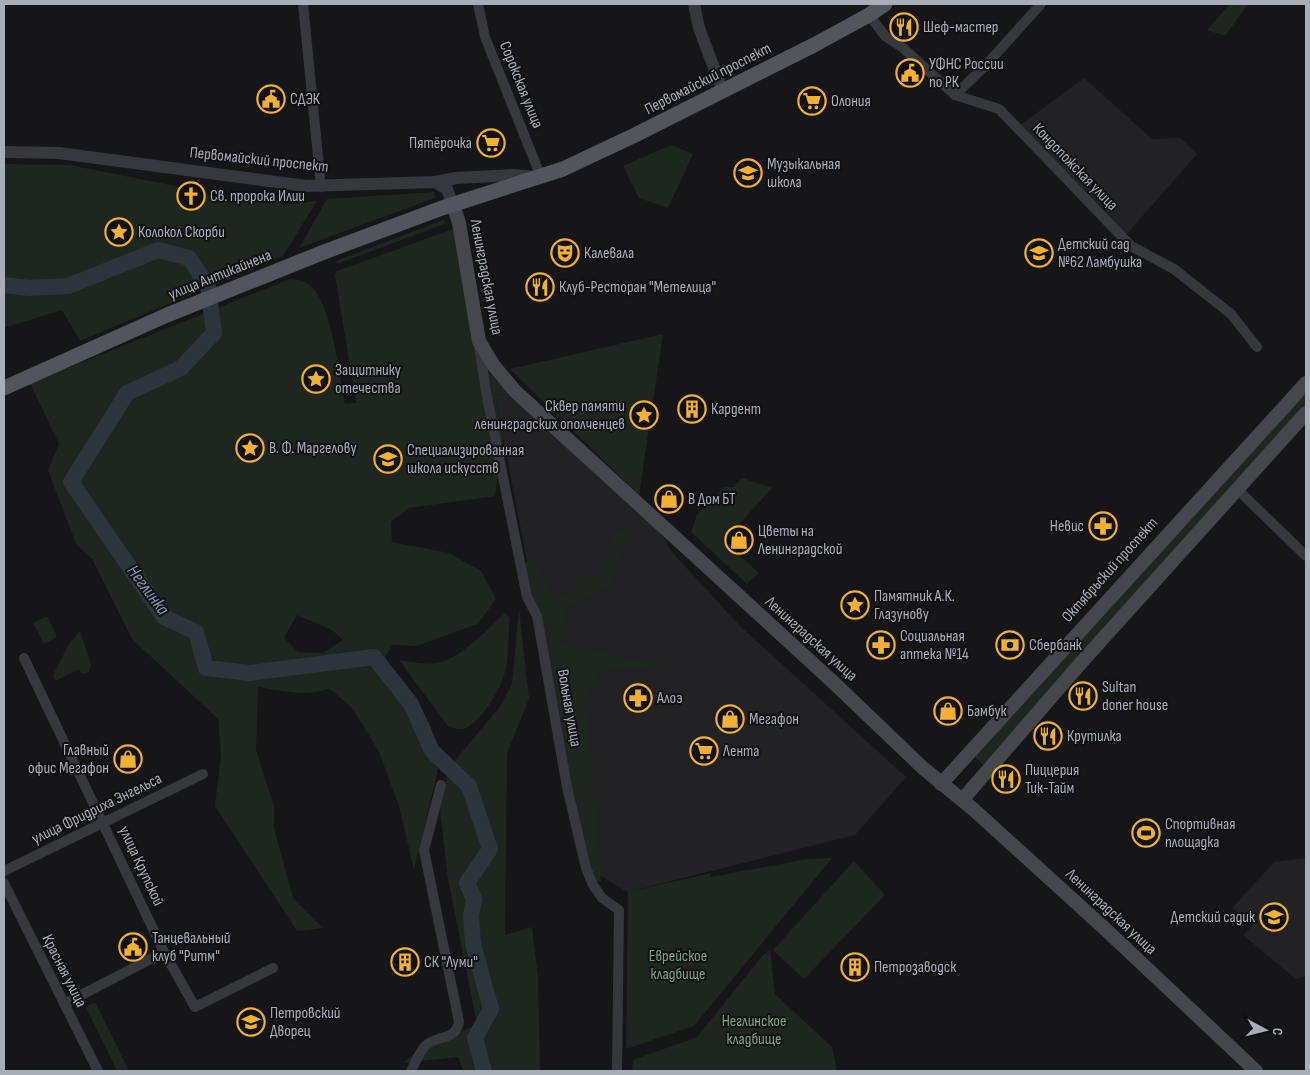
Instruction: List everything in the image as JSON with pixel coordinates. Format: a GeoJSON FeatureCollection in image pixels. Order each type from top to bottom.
{"type":"FeatureCollection","features":[{"type":"Feature","properties":{"kind":"main road","name":"Первомайский проспект"},"geometry":{"type":"LineString","coordinates":[[453,205],[541,177],[612,147],[723,92],[869,15],[885,4]]}},
{"type":"Feature","properties":{"kind":"main road","name":"улица Антикайнена"},"geometry":{"type":"LineString","coordinates":[[4,388],[167,315],[453,205]]}},
{"type":"Feature","properties":{"kind":"main road","name":"Ленинградская улица"},"geometry":{"type":"LineString","coordinates":[[453,205],[459,223],[479,341],[494,366],[515,391],[941,784],[962,800],[1103,927],[1256,1071]]}},
{"type":"Feature","properties":{"kind":"main road","name":"Октябрьский проспект"},"geometry":{"type":"LineString","coordinates":[[941,784],[1121,583],[1306,383]]}},
{"type":"Feature","properties":{"kind":"main road"},"geometry":{"type":"LineString","coordinates":[[962,800],[1080,664],[1306,414]]}},
{"type":"Feature","properties":{"kind":"street"},"geometry":{"type":"LineString","coordinates":[[302,4],[321,187]]}},
{"type":"Feature","properties":{"kind":"street","name":"Сорокская улица"},"geometry":{"type":"LineString","coordinates":[[478,4],[486,37],[541,177]]}},
{"type":"Feature","properties":{"kind":"street"},"geometry":{"type":"LineString","coordinates":[[694,4],[699,28],[723,92]]}},
{"type":"Feature","properties":{"kind":"street"},"geometry":{"type":"LineString","coordinates":[[955,95],[987,64],[1041,4]]}},
{"type":"Feature","properties":{"kind":"street","name":"Кондопожская улица"},"geometry":{"type":"LineString","coordinates":[[869,15],[885,36],[902,47],[955,95],[999,109],[1131,246],[1174,269],[1231,314],[1257,347]]}},
{"type":"Feature","properties":{"kind":"street","name":"Первомайский проспект"},"geometry":{"type":"LineString","coordinates":[[4,152],[59,152],[321,187],[434,182],[456,178],[513,175],[541,177]]}},
{"type":"Feature","properties":{"kind":"street","name":"Ленинградская улица"},"geometry":{"type":"LineString","coordinates":[[434,182],[448,188],[453,205]]}},
{"type":"Feature","properties":{"kind":"street","name":"Вольная улица"},"geometry":{"type":"LineString","coordinates":[[479,341],[486,392],[525,588],[527,597],[537,616],[567,787],[586,868],[602,898],[619,910],[617,1071]]}},
{"type":"Feature","properties":{"kind":"street"},"geometry":{"type":"LineString","coordinates":[[1238,490],[1306,556]]}},
{"type":"Feature","properties":{"kind":"street","name":"улица Крупской"},"geometry":{"type":"LineString","coordinates":[[24,658],[164,952],[195,1007],[273,968]]}},
{"type":"Feature","properties":{"kind":"street","name":"улица Фридриха Энгельса"},"geometry":{"type":"LineString","coordinates":[[4,871],[203,774]]}},
{"type":"Feature","properties":{"kind":"street"},"geometry":{"type":"LineString","coordinates":[[411,1071],[423,1048],[431,1042],[453,1034],[458,1030],[459,1022],[424,850],[441,785]]}},
{"type":"Feature","properties":{"kind":"street","name":"Красная улица"},"geometry":{"type":"LineString","coordinates":[[4,884],[98,1071]]}},
{"type":"Feature","properties":{"kind":"street"},"geometry":{"type":"LineString","coordinates":[[64,1004],[164,952]]}},
{"type":"Feature","properties":{"kind":"shaded area"},"geometry":{"type":"Polygon","coordinates":[[[1084,78],[1152,139],[1180,138],[1197,154],[1124,237],[1019,126],[1084,78]]]}},
{"type":"Feature","properties":{"kind":"shaded area"},"geometry":{"type":"Polygon","coordinates":[[[510,393],[661,533],[672,552],[741,627],[906,777],[855,835],[628,892],[586,868],[495,395],[510,393]]]}},
{"type":"Feature","properties":{"kind":"shaded area","name":"Детский садик"},"geometry":{"type":"Polygon","coordinates":[[[1306,858],[1306,976],[1296,979],[1243,935],[1253,925],[1232,908],[1274,862],[1306,858]]]}},
{"type":"Feature","properties":{"kind":"green space"},"geometry":{"type":"Polygon","coordinates":[[[1230,4],[1248,4],[1225,36],[1207,30],[1230,4]]]}},
{"type":"Feature","properties":{"kind":"green space"},"geometry":{"type":"Polygon","coordinates":[[[671,145],[693,154],[668,208],[639,198],[623,166],[671,145]]]}},
{"type":"Feature","properties":{"kind":"green space"},"geometry":{"type":"Polygon","coordinates":[[[4,164],[70,165],[205,192],[211,197],[229,203],[250,197],[264,197],[283,205],[317,201],[283,256],[80,341],[62,310],[4,328],[4,164]]]}},
{"type":"Feature","properties":{"kind":"green space"},"geometry":{"type":"Polygon","coordinates":[[[434,192],[435,198],[299,248],[327,199],[434,192]]]}},
{"type":"Feature","properties":{"kind":"green space"},"geometry":{"type":"Polygon","coordinates":[[[443,220],[447,223],[337,264],[336,261],[443,220]]]}},
{"type":"Feature","properties":{"kind":"green space"},"geometry":{"type":"Polygon","coordinates":[[[453,229],[487,371],[510,393],[495,395],[503,439],[495,496],[409,508],[391,522],[392,542],[449,553],[481,571],[496,599],[478,624],[416,646],[392,645],[385,657],[429,722],[441,757],[414,870],[399,806],[379,752],[353,709],[329,688],[303,693],[258,687],[256,750],[274,806],[274,828],[293,898],[323,928],[297,931],[215,806],[221,754],[218,719],[132,639],[92,559],[76,544],[48,470],[59,444],[30,383],[294,279],[301,280],[311,286],[322,302],[335,346],[345,404],[356,403],[335,275],[337,271],[453,229]],[[297,615],[284,638],[298,652],[323,653],[343,640],[332,630],[297,615]]]}},
{"type":"Feature","properties":{"kind":"green space"},"geometry":{"type":"Polygon","coordinates":[[[663,334],[639,495],[510,369],[663,334]]]}},
{"type":"Feature","properties":{"kind":"green space"},"geometry":{"type":"Polygon","coordinates":[[[1306,391],[1306,415],[983,765],[971,754],[1306,391]]]}},
{"type":"Feature","properties":{"kind":"green space"},"geometry":{"type":"Polygon","coordinates":[[[742,478],[772,488],[724,541],[759,573],[747,584],[691,532],[697,515],[725,487],[734,487],[742,478]]]}},
{"type":"Feature","properties":{"kind":"green space"},"geometry":{"type":"Polygon","coordinates":[[[629,531],[612,584],[566,609],[561,643],[652,663],[652,667],[617,668],[598,673],[586,701],[601,881],[596,881],[581,825],[562,731],[549,629],[528,598],[523,567],[531,555],[555,599],[604,572],[613,532],[629,531]]]}},
{"type":"Feature","properties":{"kind":"green space"},"geometry":{"type":"Polygon","coordinates":[[[519,608],[529,699],[507,753],[505,935],[532,927],[538,977],[540,1071],[463,1071],[458,1057],[403,1063],[415,1054],[477,1024],[448,879],[440,811],[448,769],[499,708],[512,684],[519,608]]]}},
{"type":"Feature","properties":{"kind":"green space"},"geometry":{"type":"Polygon","coordinates":[[[505,613],[510,618],[508,652],[505,672],[499,687],[490,703],[472,724],[462,729],[448,726],[399,660],[427,664],[446,660],[455,656],[474,642],[505,613]]]}},
{"type":"Feature","properties":{"kind":"green space"},"geometry":{"type":"Polygon","coordinates":[[[47,616],[57,637],[44,644],[33,623],[47,616]]]}},
{"type":"Feature","properties":{"kind":"green space"},"geometry":{"type":"Polygon","coordinates":[[[80,631],[91,664],[89,672],[82,674],[79,669],[55,681],[53,675],[69,644],[80,631]]]}},
{"type":"Feature","properties":{"kind":"green space","name":"Еврейское кладбище"},"geometry":{"type":"Polygon","coordinates":[[[832,858],[694,1026],[626,1049],[628,892],[711,873],[711,877],[807,859],[832,858]]]}},
{"type":"Feature","properties":{"kind":"green space"},"geometry":{"type":"Polygon","coordinates":[[[854,861],[885,895],[804,979],[773,950],[854,861]]]}},
{"type":"Feature","properties":{"kind":"green space","name":"Неглинское кладбище"},"geometry":{"type":"Polygon","coordinates":[[[770,950],[775,994],[832,1047],[837,1071],[632,1071],[633,1060],[697,1037],[763,955],[770,950]]]}},
{"type":"Feature","properties":{"kind":"green space"},"geometry":{"type":"Polygon","coordinates":[[[95,1002],[129,1071],[117,1071],[86,1007],[95,1002]]]}},
{"type":"Feature","properties":{"kind":"waterway","name":"Неглинка"},"geometry":{"type":"LineString","coordinates":[[4,285],[29,288],[68,286],[158,250],[189,258],[208,286],[214,333],[181,368],[127,393],[71,482],[164,617],[196,632],[206,668],[250,673],[374,657],[411,704],[432,751],[469,786],[490,849],[467,883],[474,899],[471,916],[473,944],[491,1009],[475,1038],[484,1071]]}},
{"type":"Feature","properties":{"kind":"place","name":"Шеф-мастер"},"geometry":{"type":"Point","coordinates":[904,27]}},
{"type":"Feature","properties":{"kind":"place","name":"УФНС России по РК"},"geometry":{"type":"Point","coordinates":[910,73]}},
{"type":"Feature","properties":{"kind":"place","name":"СДЭК"},"geometry":{"type":"Point","coordinates":[271,99]}},
{"type":"Feature","properties":{"kind":"place","name":"Олония"},"geometry":{"type":"Point","coordinates":[812,101]}},
{"type":"Feature","properties":{"kind":"place","name":"Пятёрочка"},"geometry":{"type":"Point","coordinates":[491,143]}},
{"type":"Feature","properties":{"kind":"place","name":"Музыкальная школа"},"geometry":{"type":"Point","coordinates":[748,173]}},
{"type":"Feature","properties":{"kind":"place","name":"Св. пророка Илии"},"geometry":{"type":"Point","coordinates":[191,196]}},
{"type":"Feature","properties":{"kind":"place","name":"Колокол Скорби"},"geometry":{"type":"Point","coordinates":[119,232]}},
{"type":"Feature","properties":{"kind":"place","name":"Калевала"},"geometry":{"type":"Point","coordinates":[565,253]}},
{"type":"Feature","properties":{"kind":"place","name":"Детский сад №62 Ламбушка"},"geometry":{"type":"Point","coordinates":[1039,253]}},
{"type":"Feature","properties":{"kind":"place","name":"Клуб-Ресторан \"Метелица\""},"geometry":{"type":"Point","coordinates":[540,287]}},
{"type":"Feature","properties":{"kind":"place","name":"Защитнику отечества"},"geometry":{"type":"Point","coordinates":[316,379]}},
{"type":"Feature","properties":{"kind":"place","name":"Кардент"},"geometry":{"type":"Point","coordinates":[692,409]}},
{"type":"Feature","properties":{"kind":"place","name":"Сквер памяти ленинградских ополченцев"},"geometry":{"type":"Point","coordinates":[644,415]}},
{"type":"Feature","properties":{"kind":"place","name":"В. Ф. Маргелову"},"geometry":{"type":"Point","coordinates":[250,448]}},
{"type":"Feature","properties":{"kind":"place","name":"Специализированная школа искусств"},"geometry":{"type":"Point","coordinates":[388,459]}},
{"type":"Feature","properties":{"kind":"place","name":"В Дом БТ"},"geometry":{"type":"Point","coordinates":[669,499]}},
{"type":"Feature","properties":{"kind":"place","name":"Невис"},"geometry":{"type":"Point","coordinates":[1103,526]}},
{"type":"Feature","properties":{"kind":"place","name":"Цветы на Ленинградской"},"geometry":{"type":"Point","coordinates":[739,540]}},
{"type":"Feature","properties":{"kind":"place","name":"Памятник А.К. Глазунову"},"geometry":{"type":"Point","coordinates":[855,605]}},
{"type":"Feature","properties":{"kind":"place","name":"Социальная аптека №14"},"geometry":{"type":"Point","coordinates":[881,645]}},
{"type":"Feature","properties":{"kind":"place","name":"Сбербанк"},"geometry":{"type":"Point","coordinates":[1010,645]}},
{"type":"Feature","properties":{"kind":"place","name":"Sultan doner house"},"geometry":{"type":"Point","coordinates":[1083,696]}},
{"type":"Feature","properties":{"kind":"place","name":"Алоэ"},"geometry":{"type":"Point","coordinates":[638,698]}},
{"type":"Feature","properties":{"kind":"place","name":"Бамбук"},"geometry":{"type":"Point","coordinates":[948,711]}},
{"type":"Feature","properties":{"kind":"place","name":"Мегафон"},"geometry":{"type":"Point","coordinates":[730,719]}},
{"type":"Feature","properties":{"kind":"place","name":"Крутилка"},"geometry":{"type":"Point","coordinates":[1048,736]}},
{"type":"Feature","properties":{"kind":"place","name":"Лента"},"geometry":{"type":"Point","coordinates":[704,751]}},
{"type":"Feature","properties":{"kind":"place","name":"Главный офис Мегафон"},"geometry":{"type":"Point","coordinates":[128,759]}},
{"type":"Feature","properties":{"kind":"place","name":"Пиццерия Тик-Тайм"},"geometry":{"type":"Point","coordinates":[1006,779]}},
{"type":"Feature","properties":{"kind":"place","name":"Спортивная площадка"},"geometry":{"type":"Point","coordinates":[1146,833]}},
{"type":"Feature","properties":{"kind":"place","name":"Детский садик"},"geometry":{"type":"Point","coordinates":[1274,917]}},
{"type":"Feature","properties":{"kind":"place","name":"Танцевальный клуб \"Ритм\""},"geometry":{"type":"Point","coordinates":[133,947]}},
{"type":"Feature","properties":{"kind":"place","name":"СК \"Луми\""},"geometry":{"type":"Point","coordinates":[405,962]}},
{"type":"Feature","properties":{"kind":"place","name":"Петрозаводск"},"geometry":{"type":"Point","coordinates":[855,967]}},
{"type":"Feature","properties":{"kind":"place","name":"Петровский Дворец"},"geometry":{"type":"Point","coordinates":[251,1022]}}]}
